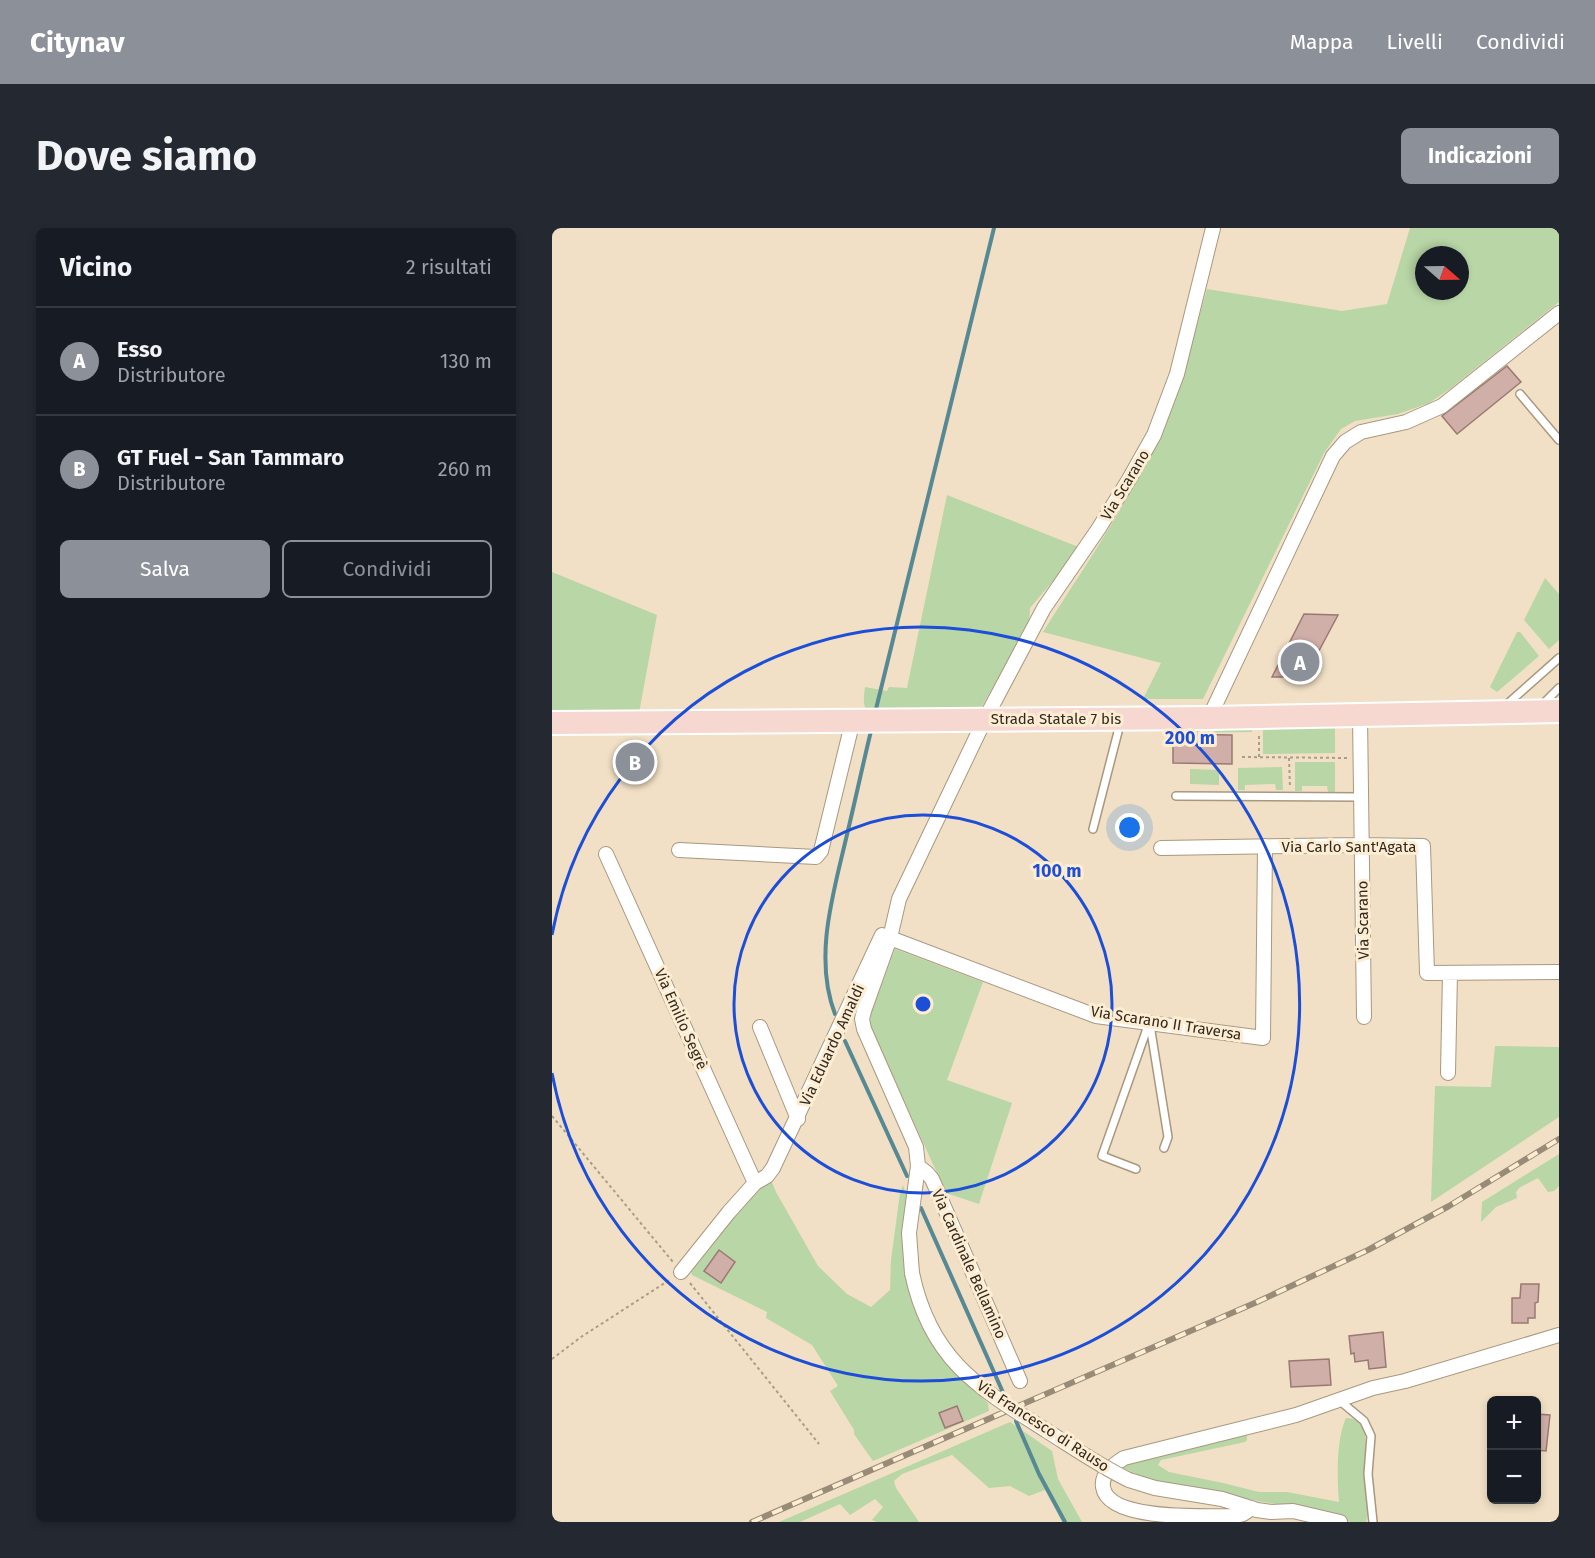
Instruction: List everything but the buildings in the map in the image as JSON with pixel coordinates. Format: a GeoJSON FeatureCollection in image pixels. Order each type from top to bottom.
{"type":"FeatureCollection","features":[{"type":"Feature","properties":{"kind":"main road","name":"Strada Statale 7 bis"},"geometry":{"type":"LineString","coordinates":[[552,723],[1209,718],[1559,711]]}},
{"type":"Feature","properties":{"kind":"street","name":"Via Scarano"},"geometry":{"type":"LineString","coordinates":[[985,719],[1044,608],[1099,528],[1154,435],[1177,374],[1213,228]]}},
{"type":"Feature","properties":{"kind":"street"},"geometry":{"type":"LineString","coordinates":[[1209,718],[1333,456],[1345,442],[1361,432],[1406,422],[1442,406],[1559,313]]}},
{"type":"Feature","properties":{"kind":"street","name":"Via Scarano"},"geometry":{"type":"LineString","coordinates":[[1360,716],[1364,1017]]}},
{"type":"Feature","properties":{"kind":"street","name":"Via Cardinale Bellamino"},"geometry":{"type":"LineString","coordinates":[[985,719],[899,899],[890,938],[862,1019],[864,1029],[912,1137],[918,1166],[932,1179],[1020,1381]]}},
{"type":"Feature","properties":{"kind":"street"},"geometry":{"type":"LineString","coordinates":[[679,850],[816,857],[821,851],[852,720]]}},
{"type":"Feature","properties":{"kind":"street","name":"Via Scarano II Traversa"},"geometry":{"type":"LineString","coordinates":[[890,938],[1096,1016],[1263,1038],[1265,846]]}},
{"type":"Feature","properties":{"kind":"street","name":"Via Carlo Sant'Agata"},"geometry":{"type":"LineString","coordinates":[[1161,848],[1423,846],[1427,973],[1559,972]]}},
{"type":"Feature","properties":{"kind":"street","name":"Via Emilio Segrè"},"geometry":{"type":"LineString","coordinates":[[606,854],[755,1183]]}},
{"type":"Feature","properties":{"kind":"street","name":"Via Eduardo Amaldi"},"geometry":{"type":"LineString","coordinates":[[681,1272],[729,1212],[755,1183],[767,1176],[773,1168],[798,1119],[899,899]]}},
{"type":"Feature","properties":{"kind":"street"},"geometry":{"type":"LineString","coordinates":[[1448,1073],[1450,973]]}},
{"type":"Feature","properties":{"kind":"street"},"geometry":{"type":"LineString","coordinates":[[760,1027],[798,1119]]}},
{"type":"Feature","properties":{"kind":"street","name":"Via Francesco di Rauso"},"geometry":{"type":"LineString","coordinates":[[918,1166],[909,1233],[916,1292],[930,1326],[945,1352],[989,1394],[1104,1467],[1130,1480],[1155,1488],[1222,1499],[1271,1512],[1293,1511],[1340,1522]]}},
{"type":"Feature","properties":{"kind":"street"},"geometry":{"type":"LineString","coordinates":[[1252,1508],[1236,1516],[1158,1515],[1117,1506],[1109,1501],[1102,1484],[1104,1476],[1124,1458],[1296,1415],[1373,1388],[1405,1381],[1559,1335]]}},
{"type":"Feature","properties":{"kind":"lane"},"geometry":{"type":"LineString","coordinates":[[1520,394],[1559,440]]}},
{"type":"Feature","properties":{"kind":"lane"},"geometry":{"type":"LineString","coordinates":[[1498,713],[1559,658]]}},
{"type":"Feature","properties":{"kind":"lane"},"geometry":{"type":"LineString","coordinates":[[1535,712],[1559,688]]}},
{"type":"Feature","properties":{"kind":"lane"},"geometry":{"type":"LineString","coordinates":[[1092,829],[1121,718]]}},
{"type":"Feature","properties":{"kind":"lane"},"geometry":{"type":"LineString","coordinates":[[1176,796],[1361,797]]}},
{"type":"Feature","properties":{"kind":"lane"},"geometry":{"type":"LineString","coordinates":[[1149,1023],[1168,1137],[1164,1148]]}},
{"type":"Feature","properties":{"kind":"lane"},"geometry":{"type":"LineString","coordinates":[[1136,1169],[1102,1156],[1149,1023]]}},
{"type":"Feature","properties":{"kind":"lane"},"geometry":{"type":"LineString","coordinates":[[1339,1400],[1364,1421],[1371,1436],[1368,1474],[1373,1522]]}},
{"type":"Feature","properties":{"kind":"path"},"geometry":{"type":"LineString","coordinates":[[1259,717],[1259,758]]}},
{"type":"Feature","properties":{"kind":"path"},"geometry":{"type":"LineString","coordinates":[[1242,757],[1360,758]]}},
{"type":"Feature","properties":{"kind":"path"},"geometry":{"type":"LineString","coordinates":[[1289,758],[1290,796]]}},
{"type":"Feature","properties":{"kind":"path"},"geometry":{"type":"LineString","coordinates":[[552,1359],[581,1337],[681,1272]]}},
{"type":"Feature","properties":{"kind":"green space"},"geometry":{"type":"Polygon","coordinates":[[[1410,228],[1559,228],[1559,302],[1429,403],[1398,414],[1355,421],[1341,429],[1324,453],[1203,699],[1143,699],[1161,663],[1043,632],[1108,530],[1165,423],[1188,357],[1207,289],[1342,311],[1387,304],[1410,228]]]}},
{"type":"Feature","properties":{"kind":"green space"},"geometry":{"type":"Polygon","coordinates":[[[947,495],[1081,548],[1030,608],[1029,624],[981,708],[868,713],[864,704],[865,687],[887,691],[889,687],[907,688],[947,495]]]}},
{"type":"Feature","properties":{"kind":"green space"},"geometry":{"type":"Polygon","coordinates":[[[552,572],[657,615],[639,713],[552,716],[552,572]]]}},
{"type":"Feature","properties":{"kind":"green space"},"geometry":{"type":"Polygon","coordinates":[[[1545,578],[1559,594],[1559,640],[1549,649],[1524,620],[1545,578]]]}},
{"type":"Feature","properties":{"kind":"green space"},"geometry":{"type":"Polygon","coordinates":[[[1517,632],[1520,632],[1539,656],[1497,692],[1490,687],[1517,632]]]}},
{"type":"Feature","properties":{"kind":"green space"},"geometry":{"type":"Polygon","coordinates":[[[1172,725],[1252,725],[1252,732],[1172,733],[1172,725]]]}},
{"type":"Feature","properties":{"kind":"green space"},"geometry":{"type":"Polygon","coordinates":[[[1335,727],[1335,753],[1263,754],[1263,728],[1335,727]]]}},
{"type":"Feature","properties":{"kind":"green space"},"geometry":{"type":"Polygon","coordinates":[[[1295,762],[1335,762],[1335,792],[1328,792],[1327,786],[1302,786],[1302,791],[1295,791],[1295,762]]]}},
{"type":"Feature","properties":{"kind":"green space"},"geometry":{"type":"Polygon","coordinates":[[[1282,767],[1283,790],[1276,790],[1275,784],[1245,785],[1245,790],[1238,790],[1238,768],[1282,767]]]}},
{"type":"Feature","properties":{"kind":"green space"},"geometry":{"type":"Polygon","coordinates":[[[1190,769],[1219,770],[1219,785],[1190,784],[1190,769]]]}},
{"type":"Feature","properties":{"kind":"green space"},"geometry":{"type":"Polygon","coordinates":[[[895,949],[983,982],[947,1080],[1012,1103],[979,1204],[946,1193],[870,1025],[871,1014],[895,949]]]}},
{"type":"Feature","properties":{"kind":"green space"},"geometry":{"type":"Polygon","coordinates":[[[1495,1046],[1559,1047],[1559,1117],[1431,1202],[1435,1086],[1491,1087],[1495,1046]]]}},
{"type":"Feature","properties":{"kind":"green space"},"geometry":{"type":"Polygon","coordinates":[[[1559,1154],[1559,1186],[1554,1191],[1548,1192],[1538,1178],[1519,1188],[1516,1192],[1517,1198],[1496,1207],[1481,1222],[1482,1202],[1559,1154]]]}},
{"type":"Feature","properties":{"kind":"green space"},"geometry":{"type":"Polygon","coordinates":[[[771,1180],[818,1266],[847,1294],[871,1307],[890,1290],[891,1260],[903,1185],[907,1197],[903,1234],[939,1352],[954,1372],[988,1403],[989,1411],[873,1461],[854,1434],[854,1430],[830,1391],[838,1386],[812,1345],[766,1318],[767,1312],[692,1275],[691,1271],[726,1221],[746,1199],[771,1180]]]}},
{"type":"Feature","properties":{"kind":"green space"},"geometry":{"type":"Polygon","coordinates":[[[1346,1418],[1358,1421],[1365,1430],[1368,1512],[1366,1522],[1351,1522],[1297,1508],[1160,1483],[1122,1468],[1125,1463],[1247,1431],[1245,1442],[1161,1460],[1158,1465],[1169,1472],[1259,1492],[1287,1492],[1339,1502],[1339,1448],[1346,1418]]]}},
{"type":"Feature","properties":{"kind":"green space"},"geometry":{"type":"Polygon","coordinates":[[[1010,1422],[1052,1451],[1058,1479],[1082,1522],[1062,1522],[1045,1490],[1029,1496],[1010,1486],[989,1488],[952,1455],[902,1474],[894,1481],[896,1488],[919,1522],[872,1520],[883,1507],[875,1499],[850,1515],[840,1504],[800,1522],[779,1522],[1010,1422]]]}},
{"type":"Feature","properties":{"kind":"waterway"},"geometry":{"type":"LineString","coordinates":[[876,709],[994,228]]}},
{"type":"Feature","properties":{"kind":"waterway"},"geometry":{"type":"LineString","coordinates":[[835,1014],[826,972],[827,928],[871,731]]}},
{"type":"Feature","properties":{"kind":"waterway"},"geometry":{"type":"LineString","coordinates":[[845,1041],[907,1176]]}},
{"type":"Feature","properties":{"kind":"waterway"},"geometry":{"type":"LineString","coordinates":[[921,1208],[1005,1397]]}},
{"type":"Feature","properties":{"kind":"waterway"},"geometry":{"type":"LineString","coordinates":[[1016,1421],[1039,1474],[1065,1522]]}},
{"type":"Feature","properties":{"kind":"railway"},"geometry":{"type":"LineString","coordinates":[[752,1522],[1257,1302],[1368,1250],[1449,1206],[1559,1139]]}},
{"type":"Feature","properties":{"kind":"place","name":"Esso"},"geometry":{"type":"Point","coordinates":[1300,662]}},
{"type":"Feature","properties":{"kind":"place","name":"GT Fuel - San Tammaro"},"geometry":{"type":"Point","coordinates":[635,762]}}]}
